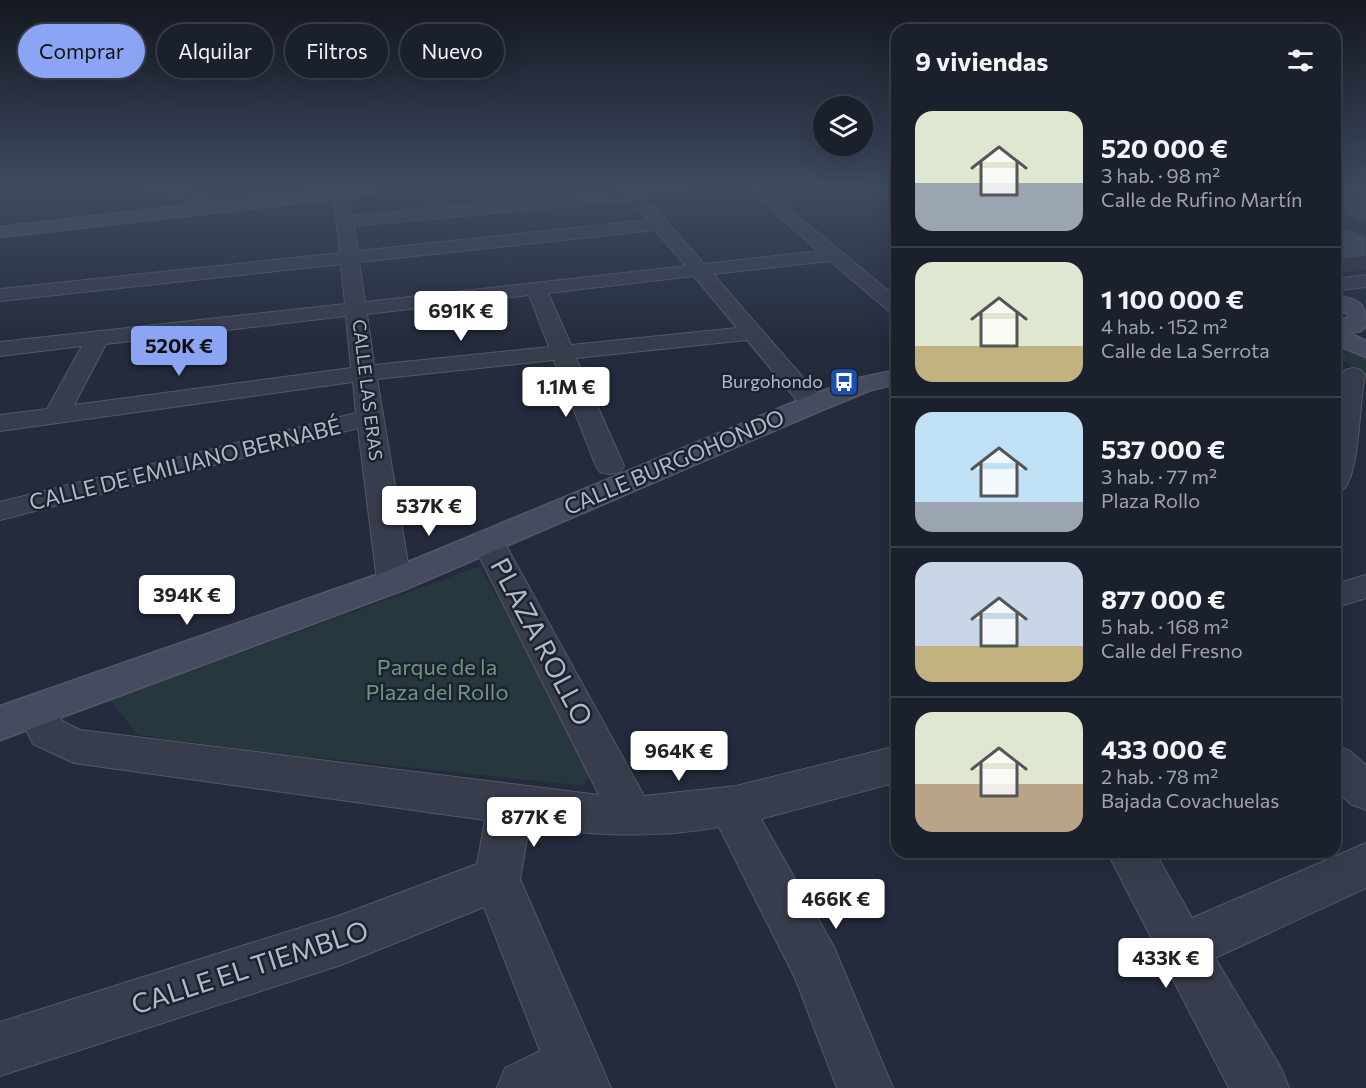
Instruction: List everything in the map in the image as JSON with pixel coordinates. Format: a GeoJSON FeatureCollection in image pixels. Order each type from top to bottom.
{"type":"FeatureCollection","features":[{"type":"Feature","properties":{"kind":"main road"},"geometry":{"type":"LineString","coordinates":[[1349,321],[1366,350]]}},
{"type":"Feature","properties":{"kind":"main road","name":"CALLE BURGOHONDO"},"geometry":{"type":"LineString","coordinates":[[487,540],[813,404],[864,384],[891,378]]}},
{"type":"Feature","properties":{"kind":"main road","name":"PLAZA ROLLO"},"geometry":{"type":"LineString","coordinates":[[18,717],[394,581],[487,540]]}},
{"type":"Feature","properties":{"kind":"street","name":"CALLE LAS ERAS"},"geometry":{"type":"LineString","coordinates":[[347,241],[369,417],[394,581]]}},
{"type":"Feature","properties":{"kind":"street"},"geometry":{"type":"LineString","coordinates":[[0,296],[508,241]]}},
{"type":"Feature","properties":{"kind":"street"},"geometry":{"type":"LineString","coordinates":[[674,241],[750,333],[813,404]]}},
{"type":"Feature","properties":{"kind":"street"},"geometry":{"type":"LineString","coordinates":[[816,241],[891,303]]}},
{"type":"Feature","properties":{"kind":"street"},"geometry":{"type":"LineString","coordinates":[[0,349],[833,255]]}},
{"type":"Feature","properties":{"kind":"street"},"geometry":{"type":"LineString","coordinates":[[1341,284],[1366,281]]}},
{"type":"Feature","properties":{"kind":"street"},"geometry":{"type":"LineString","coordinates":[[536,288],[610,466]]}},
{"type":"Feature","properties":{"kind":"street"},"geometry":{"type":"LineString","coordinates":[[0,423],[364,373],[750,333]]}},
{"type":"Feature","properties":{"kind":"street"},"geometry":{"type":"LineString","coordinates":[[56,416],[98,338]]}},
{"type":"Feature","properties":{"kind":"street"},"geometry":{"type":"LineString","coordinates":[[1341,441],[1351,374]]}},
{"type":"Feature","properties":{"kind":"street","name":"CALLE DE EMILIANO BERNABÉ"},"geometry":{"type":"LineString","coordinates":[[0,511],[369,417]]}},
{"type":"Feature","properties":{"kind":"street","name":"PLAZA ROLLO"},"geometry":{"type":"LineString","coordinates":[[18,717],[74,746],[404,789],[510,806],[580,814],[632,816],[487,540]]}},
{"type":"Feature","properties":{"kind":"street"},"geometry":{"type":"LineString","coordinates":[[1341,594],[1366,586]]}},
{"type":"Feature","properties":{"kind":"street"},"geometry":{"type":"LineString","coordinates":[[632,816],[682,813],[731,806],[891,766]]}},
{"type":"Feature","properties":{"kind":"street"},"geometry":{"type":"LineString","coordinates":[[1341,768],[1366,791]]}},
{"type":"Feature","properties":{"kind":"street"},"geometry":{"type":"LineString","coordinates":[[510,806],[497,879],[578,1076],[525,1088]]}},
{"type":"Feature","properties":{"kind":"street"},"geometry":{"type":"LineString","coordinates":[[731,806],[816,965],[865,1088]]}},
{"type":"Feature","properties":{"kind":"street"},"geometry":{"type":"LineString","coordinates":[[1133,858],[1232,1041],[1261,1088]]}},
{"type":"Feature","properties":{"kind":"street"},"geometry":{"type":"LineString","coordinates":[[1183,947],[1366,865]]}},
{"type":"Feature","properties":{"kind":"street","name":"CALLE EL TIEMBLO"},"geometry":{"type":"LineString","coordinates":[[0,1048],[341,940],[497,879]]}},
{"type":"Feature","properties":{"kind":"green space"},"geometry":{"type":"Polygon","coordinates":[[[1341,346],[1366,356],[1366,379],[1341,359],[1341,346]]]}},
{"type":"Feature","properties":{"kind":"green space","name":"Parque de la Plaza del Rollo"},"geometry":{"type":"Polygon","coordinates":[[[480,566],[591,770],[585,786],[262,752],[138,735],[110,700],[480,566]]]}},
{"type":"Feature","properties":{"kind":"building"},"geometry":{"type":"Polygon","coordinates":[[[1341,241],[1366,241],[1366,256],[1345,259],[1341,257],[1341,241]]]}},
{"type":"Feature","properties":{"kind":"place","name":"Burgohondo"},"geometry":{"type":"Point","coordinates":[844,382]}}]}
